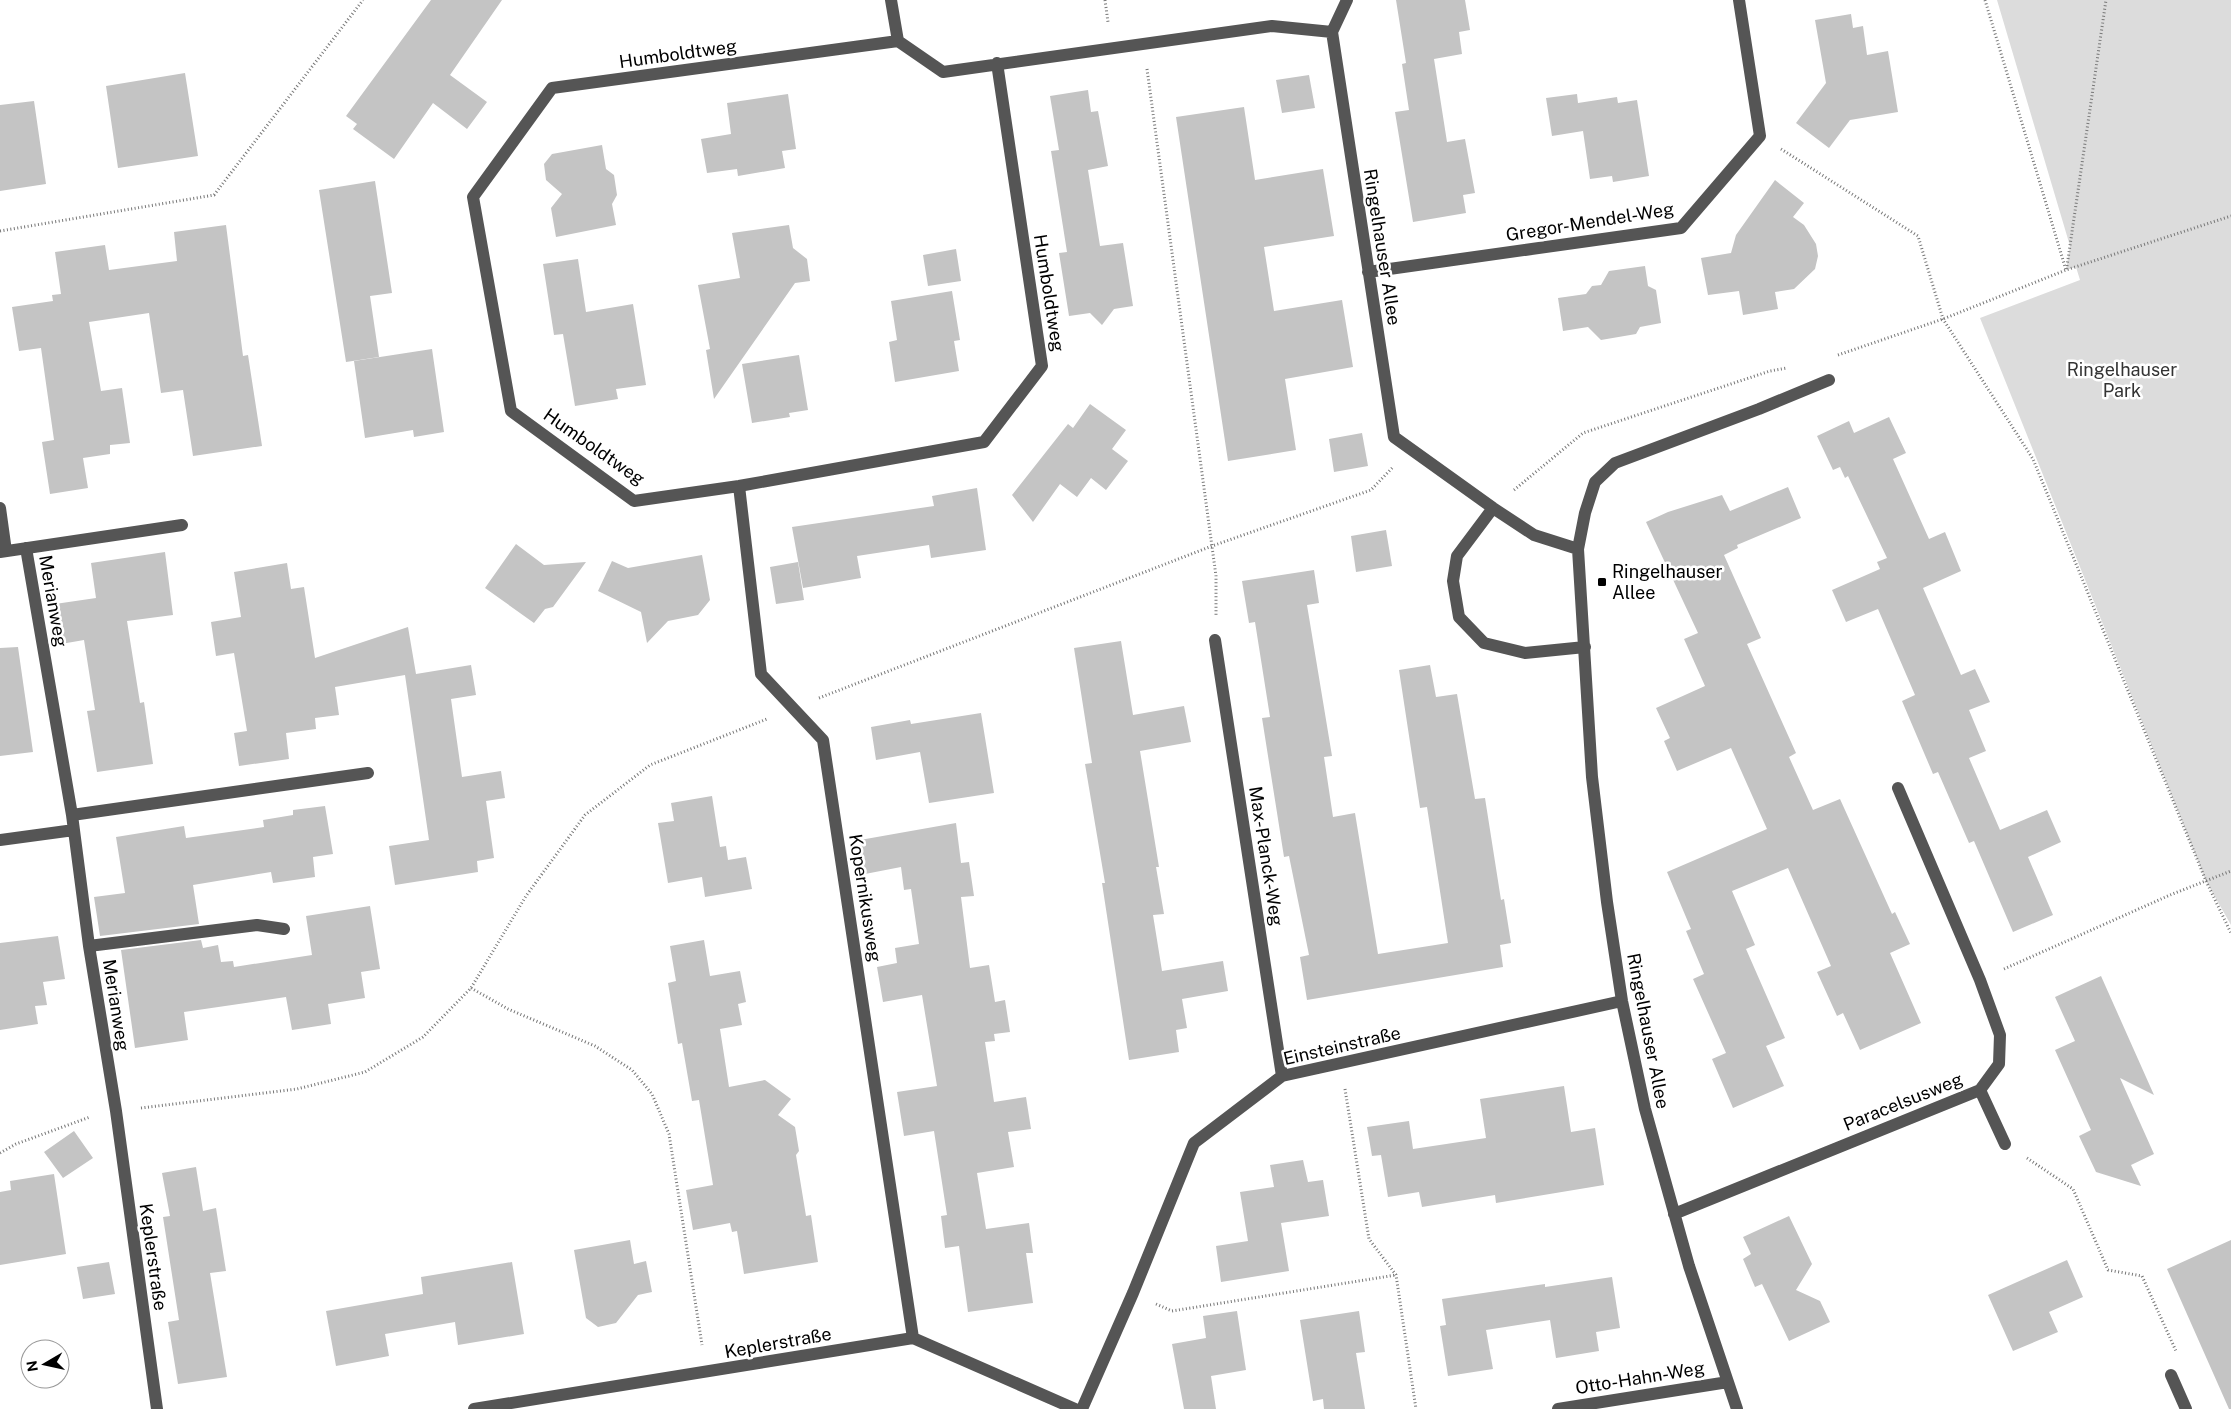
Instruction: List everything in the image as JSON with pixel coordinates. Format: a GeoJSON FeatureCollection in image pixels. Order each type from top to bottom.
{"type":"FeatureCollection","features":[{"type":"Feature","properties":{"kind":"street"},"geometry":{"type":"LineString","coordinates":[[891,0],[898,41],[943,72],[1272,26],[1332,32],[1347,0]]}},
{"type":"Feature","properties":{"kind":"street"},"geometry":{"type":"LineString","coordinates":[[1739,0],[1760,136]]}},
{"type":"Feature","properties":{"kind":"street","name":"Ringelhauser Allee"},"geometry":{"type":"LineString","coordinates":[[1332,32],[1394,437],[1492,508],[1534,535],[1578,549]]}},
{"type":"Feature","properties":{"kind":"street","name":"Humboldtweg"},"geometry":{"type":"LineString","coordinates":[[898,41],[552,88],[474,197],[511,411],[634,501],[739,486],[984,442],[1042,366],[997,64]]}},
{"type":"Feature","properties":{"kind":"street","name":"Gregor-Mendel-Weg"},"geometry":{"type":"LineString","coordinates":[[1368,272],[1681,228],[1760,136]]}},
{"type":"Feature","properties":{"kind":"street","name":"Ringelhauser Allee"},"geometry":{"type":"LineString","coordinates":[[1737,1409],[1689,1266],[1644,1109],[1622,1001],[1607,902],[1592,777],[1578,549],[1585,513],[1595,482],[1615,463],[1759,409],[1828,380]]}},
{"type":"Feature","properties":{"kind":"street","name":"Kopernikusweg"},"geometry":{"type":"LineString","coordinates":[[739,486],[761,674],[823,740],[913,1338]]}},
{"type":"Feature","properties":{"kind":"street"},"geometry":{"type":"LineString","coordinates":[[0,508],[3,551],[26,548]]}},
{"type":"Feature","properties":{"kind":"street"},"geometry":{"type":"LineString","coordinates":[[1492,508],[1458,556],[1453,582],[1459,617],[1484,643],[1525,653],[1585,647]]}},
{"type":"Feature","properties":{"kind":"street","name":"Merianweg"},"geometry":{"type":"LineString","coordinates":[[116,1111],[89,946],[72,815],[26,548],[182,525]]}},
{"type":"Feature","properties":{"kind":"street","name":"Max-Planck-Weg"},"geometry":{"type":"LineString","coordinates":[[1215,640],[1282,1076]]}},
{"type":"Feature","properties":{"kind":"street"},"geometry":{"type":"LineString","coordinates":[[72,815],[368,773]]}},
{"type":"Feature","properties":{"kind":"street","name":"Paracelsusweg"},"geometry":{"type":"LineString","coordinates":[[1674,1214],[1980,1090],[1999,1064],[2000,1035],[1980,980],[1898,788]]}},
{"type":"Feature","properties":{"kind":"street"},"geometry":{"type":"LineString","coordinates":[[0,840],[74,830]]}},
{"type":"Feature","properties":{"kind":"street"},"geometry":{"type":"LineString","coordinates":[[89,946],[257,924],[284,929]]}},
{"type":"Feature","properties":{"kind":"street","name":"Einsteinstraße"},"geometry":{"type":"LineString","coordinates":[[1082,1409],[1133,1293],[1194,1143],[1282,1076],[1622,1001]]}},
{"type":"Feature","properties":{"kind":"street"},"geometry":{"type":"LineString","coordinates":[[1980,1090],[2004,1144]]}},
{"type":"Feature","properties":{"kind":"street","name":"Keplerstraße"},"geometry":{"type":"LineString","coordinates":[[116,1111],[157,1409]]}},
{"type":"Feature","properties":{"kind":"street"},"geometry":{"type":"LineString","coordinates":[[913,1338],[1076,1409]]}},
{"type":"Feature","properties":{"kind":"street","name":"Keplerstraße"},"geometry":{"type":"LineString","coordinates":[[474,1409],[706,1373],[913,1338]]}},
{"type":"Feature","properties":{"kind":"street"},"geometry":{"type":"LineString","coordinates":[[2171,1375],[2186,1409]]}},
{"type":"Feature","properties":{"kind":"street","name":"Otto-Hahn-Weg"},"geometry":{"type":"LineString","coordinates":[[1558,1409],[1728,1382]]}},
{"type":"Feature","properties":{"kind":"path"},"geometry":{"type":"LineString","coordinates":[[0,231],[214,194],[363,0]]}},
{"type":"Feature","properties":{"kind":"path"},"geometry":{"type":"LineString","coordinates":[[1985,0],[2066,270]]}},
{"type":"Feature","properties":{"kind":"path"},"geometry":{"type":"LineString","coordinates":[[2066,270],[2106,0]]}},
{"type":"Feature","properties":{"kind":"path"},"geometry":{"type":"LineString","coordinates":[[1144,43],[1216,576],[1215,640]]}},
{"type":"Feature","properties":{"kind":"path"},"geometry":{"type":"LineString","coordinates":[[1760,136],[1918,236],[1943,319],[2033,459],[2206,881],[2231,933]]}},
{"type":"Feature","properties":{"kind":"path"},"geometry":{"type":"LineString","coordinates":[[1828,380],[1824,360],[1943,319],[2066,270],[2231,216]]}},
{"type":"Feature","properties":{"kind":"path"},"geometry":{"type":"LineString","coordinates":[[1492,508],[1583,433],[1770,371],[1788,367]]}},
{"type":"Feature","properties":{"kind":"path"},"geometry":{"type":"LineString","coordinates":[[0,1154],[16,1144],[88,1117],[116,1111],[297,1089],[365,1072],[423,1037],[471,988],[526,896],[585,815],[650,765],[1212,546],[1371,490],[1411,449]]}},
{"type":"Feature","properties":{"kind":"path"},"geometry":{"type":"LineString","coordinates":[[1980,980],[2231,871]]}},
{"type":"Feature","properties":{"kind":"path"},"geometry":{"type":"LineString","coordinates":[[471,988],[508,1009],[595,1046],[632,1070],[652,1094],[669,1134],[706,1373]]}},
{"type":"Feature","properties":{"kind":"path"},"geometry":{"type":"LineString","coordinates":[[1341,1063],[1369,1239],[1396,1276],[1416,1409]]}},
{"type":"Feature","properties":{"kind":"path"},"geometry":{"type":"LineString","coordinates":[[2004,1144],[2073,1189],[2108,1270],[2142,1276],[2178,1356],[2171,1375]]}},
{"type":"Feature","properties":{"kind":"path"},"geometry":{"type":"LineString","coordinates":[[1133,1293],[1172,1311],[1396,1276]]}},
{"type":"Feature","properties":{"kind":"green space","name":"Ringelhauser Park"},"geometry":{"type":"Polygon","coordinates":[[[1997,0],[2231,0],[2231,925],[2206,881],[1980,318],[2080,280],[2076,267],[2066,270],[2070,246],[1997,0]]]}},
{"type":"Feature","properties":{"kind":"building"},"geometry":{"type":"Polygon","coordinates":[[[431,0],[502,0],[450,75],[487,102],[467,129],[433,103],[394,159],[353,129],[357,124],[346,116],[431,0]]]}},
{"type":"Feature","properties":{"kind":"building"},"geometry":{"type":"Polygon","coordinates":[[[1396,0],[1465,0],[1470,30],[1459,32],[1462,54],[1434,59],[1447,142],[1465,139],[1475,193],[1463,195],[1466,213],[1413,222],[1395,112],[1409,110],[1402,64],[1406,63],[1396,0]]]}},
{"type":"Feature","properties":{"kind":"building"},"geometry":{"type":"Polygon","coordinates":[[[1851,14],[1853,28],[1863,26],[1867,55],[1888,51],[1898,112],[1850,120],[1829,148],[1796,123],[1826,83],[1815,20],[1851,14]]]}},
{"type":"Feature","properties":{"kind":"building"},"geometry":{"type":"Polygon","coordinates":[[[185,73],[198,156],[118,168],[106,86],[185,73]]]}},
{"type":"Feature","properties":{"kind":"building"},"geometry":{"type":"Polygon","coordinates":[[[1309,75],[1315,108],[1282,113],[1276,80],[1309,75]]]}},
{"type":"Feature","properties":{"kind":"building"},"geometry":{"type":"Polygon","coordinates":[[[1088,90],[1091,112],[1098,111],[1108,166],[1088,170],[1100,246],[1123,243],[1133,306],[1114,309],[1102,325],[1090,313],[1069,316],[1059,253],[1067,252],[1051,151],[1059,150],[1050,96],[1088,90]]]}},
{"type":"Feature","properties":{"kind":"building"},"geometry":{"type":"Polygon","coordinates":[[[788,94],[796,149],[782,151],[785,168],[738,176],[737,169],[707,173],[701,139],[731,134],[727,103],[788,94]]]}},
{"type":"Feature","properties":{"kind":"building"},"geometry":{"type":"Polygon","coordinates":[[[1577,94],[1578,103],[1617,97],[1618,103],[1637,100],[1649,176],[1613,182],[1612,176],[1590,179],[1583,131],[1552,136],[1546,98],[1577,94]]]}},
{"type":"Feature","properties":{"kind":"building"},"geometry":{"type":"Polygon","coordinates":[[[34,101],[46,184],[0,191],[0,105],[34,101]]]}},
{"type":"Feature","properties":{"kind":"building"},"geometry":{"type":"Polygon","coordinates":[[[1244,107],[1255,180],[1323,169],[1334,236],[1264,247],[1274,311],[1342,300],[1353,367],[1285,379],[1296,450],[1228,461],[1176,117],[1244,107]]]}},
{"type":"Feature","properties":{"kind":"building"},"geometry":{"type":"Polygon","coordinates":[[[602,145],[606,169],[614,175],[617,195],[612,204],[616,225],[556,237],[551,208],[562,194],[546,180],[544,164],[552,154],[602,145]]]}},
{"type":"Feature","properties":{"kind":"building"},"geometry":{"type":"Polygon","coordinates":[[[1775,180],[1804,203],[1793,217],[1804,225],[1816,244],[1818,256],[1815,269],[1794,289],[1775,292],[1778,309],[1743,315],[1739,291],[1708,295],[1701,258],[1731,253],[1736,235],[1775,180]]]}},
{"type":"Feature","properties":{"kind":"building"},"geometry":{"type":"Polygon","coordinates":[[[375,181],[392,293],[370,296],[379,357],[346,362],[319,190],[375,181]]]}},
{"type":"Feature","properties":{"kind":"building"},"geometry":{"type":"Polygon","coordinates":[[[226,225],[243,356],[248,355],[262,446],[193,456],[183,390],[161,393],[149,313],[89,322],[101,391],[122,388],[130,443],[110,445],[110,454],[83,458],[88,488],[50,494],[42,442],[54,440],[41,348],[19,351],[12,307],[53,301],[52,295],[61,294],[55,252],[105,245],[109,270],[177,261],[174,232],[226,225]]]}},
{"type":"Feature","properties":{"kind":"building"},"geometry":{"type":"Polygon","coordinates":[[[789,225],[793,248],[807,259],[810,281],[795,283],[714,399],[706,350],[710,349],[698,285],[740,278],[732,233],[789,225]]]}},
{"type":"Feature","properties":{"kind":"building"},"geometry":{"type":"Polygon","coordinates":[[[956,249],[961,281],[928,286],[923,255],[956,249]]]}},
{"type":"Feature","properties":{"kind":"building"},"geometry":{"type":"Polygon","coordinates":[[[578,259],[586,312],[633,304],[646,385],[616,389],[618,399],[575,406],[563,334],[554,335],[543,264],[578,259]]]}},
{"type":"Feature","properties":{"kind":"building"},"geometry":{"type":"Polygon","coordinates":[[[1645,266],[1648,286],[1656,290],[1661,323],[1640,327],[1636,334],[1601,340],[1588,327],[1563,331],[1558,298],[1586,294],[1592,286],[1601,285],[1609,271],[1645,266]]]}},
{"type":"Feature","properties":{"kind":"building"},"geometry":{"type":"Polygon","coordinates":[[[952,291],[960,340],[954,341],[959,371],[895,382],[889,342],[897,340],[891,301],[952,291]]]}},
{"type":"Feature","properties":{"kind":"building"},"geometry":{"type":"Polygon","coordinates":[[[432,349],[444,432],[414,437],[413,430],[365,438],[354,361],[432,349]]]}},
{"type":"Feature","properties":{"kind":"building"},"geometry":{"type":"Polygon","coordinates":[[[799,355],[808,410],[789,413],[790,417],[752,423],[742,364],[799,355]]]}},
{"type":"Feature","properties":{"kind":"building"},"geometry":{"type":"Polygon","coordinates":[[[1090,404],[1126,430],[1112,449],[1128,461],[1106,490],[1091,478],[1077,497],[1060,484],[1033,522],[1012,495],[1068,424],[1073,428],[1090,404]]]}},
{"type":"Feature","properties":{"kind":"building"},"geometry":{"type":"Polygon","coordinates":[[[1889,417],[1906,453],[1893,459],[1929,539],[1945,532],[1961,571],[1923,588],[1961,675],[1975,669],[1990,702],[1969,710],[1986,751],[1969,758],[2000,830],[2047,810],[2061,842],[2028,857],[2053,915],[2013,932],[1974,841],[1969,843],[1938,772],[1933,774],[1902,701],[1915,695],[1878,609],[1846,622],[1832,590],[1880,569],[1877,562],[1887,558],[1848,476],[1845,478],[1840,467],[1833,470],[1817,436],[1849,421],[1854,433],[1889,417]]]}},
{"type":"Feature","properties":{"kind":"building"},"geometry":{"type":"Polygon","coordinates":[[[1362,433],[1368,466],[1334,472],[1329,439],[1362,433]]]}},
{"type":"Feature","properties":{"kind":"building"},"geometry":{"type":"Polygon","coordinates":[[[1788,487],[1801,518],[1737,545],[1738,548],[1724,555],[1761,638],[1747,644],[1796,753],[1789,757],[1813,810],[1840,799],[1892,914],[1895,912],[1910,944],[1890,953],[1921,1023],[1860,1050],[1843,1013],[1837,1016],[1817,972],[1831,966],[1788,868],[1732,891],[1755,945],[1746,949],[1785,1038],[1766,1046],[1784,1086],[1733,1108],[1712,1059],[1726,1053],[1693,979],[1704,974],[1686,931],[1691,929],[1667,872],[1767,829],[1731,748],[1677,771],[1664,741],[1670,738],[1656,708],[1705,686],[1684,639],[1698,633],[1646,522],[1668,512],[1722,495],[1730,511],[1788,487]]]}},
{"type":"Feature","properties":{"kind":"building"},"geometry":{"type":"Polygon","coordinates":[[[977,488],[986,550],[931,558],[929,545],[857,556],[861,578],[803,588],[792,527],[934,506],[932,496],[977,488]]]}},
{"type":"Feature","properties":{"kind":"building"},"geometry":{"type":"Polygon","coordinates":[[[1386,530],[1392,566],[1356,572],[1351,536],[1386,530]]]}},
{"type":"Feature","properties":{"kind":"building"},"geometry":{"type":"Polygon","coordinates":[[[516,544],[544,565],[586,562],[553,607],[545,609],[534,623],[485,588],[516,544]]]}},
{"type":"Feature","properties":{"kind":"building"},"geometry":{"type":"Polygon","coordinates":[[[165,552],[173,615],[127,621],[140,703],[144,702],[153,764],[97,772],[87,711],[95,710],[84,640],[61,644],[55,604],[96,598],[91,563],[165,552]]]}},
{"type":"Feature","properties":{"kind":"building"},"geometry":{"type":"Polygon","coordinates":[[[702,555],[710,600],[698,615],[668,621],[647,643],[641,612],[598,591],[612,561],[628,568],[702,555]]]}},
{"type":"Feature","properties":{"kind":"building"},"geometry":{"type":"Polygon","coordinates":[[[798,562],[804,600],[776,604],[770,567],[798,562]]]}},
{"type":"Feature","properties":{"kind":"building"},"geometry":{"type":"Polygon","coordinates":[[[287,563],[291,589],[304,587],[315,658],[408,627],[416,674],[471,665],[476,695],[451,699],[462,777],[501,771],[505,798],[486,801],[494,858],[477,861],[478,872],[395,885],[389,846],[429,840],[405,675],[335,687],[339,715],[315,718],[316,729],[286,733],[289,759],[239,766],[234,733],[247,731],[234,653],[216,656],[211,622],[241,617],[234,572],[287,563]]]}},
{"type":"Feature","properties":{"kind":"building"},"geometry":{"type":"Polygon","coordinates":[[[1314,570],[1319,603],[1307,605],[1332,756],[1324,757],[1333,817],[1355,813],[1378,954],[1448,943],[1427,807],[1420,808],[1399,670],[1430,665],[1436,697],[1457,694],[1475,799],[1485,798],[1501,900],[1504,899],[1511,943],[1500,945],[1503,967],[1307,1000],[1300,957],[1309,955],[1289,856],[1284,857],[1262,718],[1270,717],[1255,622],[1249,623],[1242,581],[1314,570]]]}},
{"type":"Feature","properties":{"kind":"building"},"geometry":{"type":"Polygon","coordinates":[[[1121,641],[1133,715],[1184,706],[1191,742],[1140,751],[1159,867],[1156,867],[1164,914],[1153,915],[1162,971],[1223,961],[1228,991],[1182,999],[1187,1028],[1176,1030],[1179,1052],[1129,1060],[1102,883],[1105,883],[1085,764],[1092,763],[1074,648],[1121,641]]]}},
{"type":"Feature","properties":{"kind":"building"},"geometry":{"type":"Polygon","coordinates":[[[18,647],[33,752],[0,756],[0,648],[18,647]]]}},
{"type":"Feature","properties":{"kind":"building"},"geometry":{"type":"Polygon","coordinates":[[[981,713],[994,793],[929,803],[920,752],[876,760],[871,727],[910,720],[911,724],[981,713]]]}},
{"type":"Feature","properties":{"kind":"building"},"geometry":{"type":"Polygon","coordinates":[[[712,796],[720,847],[726,846],[728,860],[746,857],[752,889],[705,897],[702,877],[668,883],[658,823],[674,821],[671,803],[712,796]]]}},
{"type":"Feature","properties":{"kind":"building"},"geometry":{"type":"Polygon","coordinates":[[[325,806],[333,854],[313,857],[315,877],[273,883],[271,872],[193,885],[199,924],[100,936],[94,897],[125,893],[116,837],[184,826],[186,838],[264,827],[263,820],[293,815],[293,810],[325,806]]]}},
{"type":"Feature","properties":{"kind":"building"},"geometry":{"type":"Polygon","coordinates":[[[956,823],[961,863],[969,862],[974,896],[961,897],[970,968],[989,965],[995,1002],[1005,1000],[1010,1032],[994,1034],[995,1041],[985,1042],[994,1102],[1026,1097],[1031,1129],[1008,1132],[1014,1167],[977,1173],[986,1229],[1029,1223],[1033,1253],[1026,1253],[1033,1303],[968,1312],[959,1246],[945,1248],[941,1216],[947,1215],[934,1131],[904,1136],[897,1092],[937,1086],[922,995],[883,1002],[877,967],[897,963],[895,948],[919,944],[911,889],[904,890],[901,867],[865,874],[860,840],[956,823]]]}},
{"type":"Feature","properties":{"kind":"building"},"geometry":{"type":"Polygon","coordinates":[[[370,906],[380,969],[361,972],[365,998],[328,1004],[331,1024],[292,1030],[286,997],[184,1012],[188,1040],[135,1048],[121,950],[201,940],[203,948],[218,945],[221,962],[233,961],[234,967],[312,955],[306,916],[370,906]]]}},
{"type":"Feature","properties":{"kind":"building"},"geometry":{"type":"Polygon","coordinates":[[[58,936],[65,979],[43,982],[47,1005],[35,1006],[38,1024],[0,1030],[0,943],[58,936]]]}},
{"type":"Feature","properties":{"kind":"building"},"geometry":{"type":"Polygon","coordinates":[[[704,940],[710,976],[740,971],[746,1002],[738,1004],[742,1025],[720,1029],[729,1087],[765,1080],[791,1099],[778,1115],[795,1127],[799,1151],[796,1155],[806,1216],[811,1215],[818,1262],[744,1274],[737,1231],[732,1232],[730,1223],[693,1230],[686,1190],[713,1185],[699,1100],[692,1101],[682,1043],[678,1044],[668,983],[676,981],[670,946],[704,940]]]}},
{"type":"Feature","properties":{"kind":"building"},"geometry":{"type":"Polygon","coordinates":[[[2101,976],[2154,1095],[2120,1078],[2154,1154],[2131,1165],[2141,1186],[2096,1172],[2079,1136],[2091,1130],[2055,1050],[2075,1041],[2055,997],[2101,976]]]}},
{"type":"Feature","properties":{"kind":"building"},"geometry":{"type":"Polygon","coordinates":[[[1564,1086],[1571,1132],[1595,1128],[1604,1185],[1496,1203],[1495,1195],[1422,1207],[1419,1192],[1388,1197],[1381,1155],[1372,1156],[1367,1127],[1409,1121],[1413,1149],[1486,1138],[1480,1099],[1564,1086]]]}},
{"type":"Feature","properties":{"kind":"building"},"geometry":{"type":"Polygon","coordinates":[[[74,1131],[93,1158],[63,1178],[44,1152],[74,1131]]]}},
{"type":"Feature","properties":{"kind":"building"},"geometry":{"type":"Polygon","coordinates":[[[1303,1160],[1308,1182],[1323,1180],[1329,1216],[1281,1223],[1289,1271],[1221,1282],[1216,1246],[1248,1241],[1240,1192],[1274,1187],[1270,1165],[1303,1160]]]}},
{"type":"Feature","properties":{"kind":"building"},"geometry":{"type":"Polygon","coordinates":[[[196,1167],[203,1211],[216,1208],[226,1271],[210,1273],[227,1377],[178,1384],[168,1322],[179,1320],[163,1217],[170,1216],[162,1173],[196,1167]]]}},
{"type":"Feature","properties":{"kind":"building"},"geometry":{"type":"Polygon","coordinates":[[[54,1174],[66,1254],[0,1265],[0,1192],[11,1190],[10,1181],[54,1174]]]}},
{"type":"Feature","properties":{"kind":"building"},"geometry":{"type":"Polygon","coordinates":[[[1789,1216],[1812,1264],[1796,1290],[1820,1301],[1830,1322],[1789,1341],[1762,1284],[1755,1287],[1743,1259],[1751,1254],[1743,1237],[1789,1216]]]}},
{"type":"Feature","properties":{"kind":"building"},"geometry":{"type":"Polygon","coordinates":[[[630,1240],[634,1264],[646,1261],[652,1292],[638,1295],[616,1323],[598,1327],[586,1318],[574,1250],[630,1240]]]}},
{"type":"Feature","properties":{"kind":"building"},"geometry":{"type":"Polygon","coordinates":[[[2231,1240],[2231,1409],[2229,1409],[2167,1269],[2231,1240]]]}},
{"type":"Feature","properties":{"kind":"building"},"geometry":{"type":"Polygon","coordinates":[[[2067,1260],[2083,1297],[2049,1312],[2058,1332],[2013,1351],[1988,1295],[2067,1260]]]}},
{"type":"Feature","properties":{"kind":"building"},"geometry":{"type":"Polygon","coordinates":[[[109,1262],[115,1294],[83,1299],[77,1267],[109,1262]]]}},
{"type":"Feature","properties":{"kind":"building"},"geometry":{"type":"Polygon","coordinates":[[[512,1262],[524,1334],[458,1345],[455,1322],[385,1334],[389,1356],[336,1366],[326,1311],[423,1294],[421,1277],[512,1262]]]}},
{"type":"Feature","properties":{"kind":"building"},"geometry":{"type":"Polygon","coordinates":[[[1612,1277],[1620,1328],[1596,1332],[1599,1351],[1556,1358],[1550,1320],[1486,1330],[1493,1369],[1448,1376],[1440,1326],[1446,1325],[1442,1299],[1545,1284],[1545,1287],[1612,1277]]]}},
{"type":"Feature","properties":{"kind":"building"},"geometry":{"type":"Polygon","coordinates":[[[1237,1311],[1246,1370],[1211,1376],[1216,1409],[1184,1409],[1172,1344],[1206,1338],[1203,1316],[1237,1311]]]}},
{"type":"Feature","properties":{"kind":"building"},"geometry":{"type":"Polygon","coordinates":[[[1359,1311],[1365,1352],[1356,1353],[1365,1409],[1324,1409],[1323,1399],[1313,1401],[1300,1320],[1359,1311]]]}},
{"type":"Feature","properties":{"kind":"place","name":"Ringelhauser Allee"},"geometry":{"type":"Point","coordinates":[1602,582]}}]}
